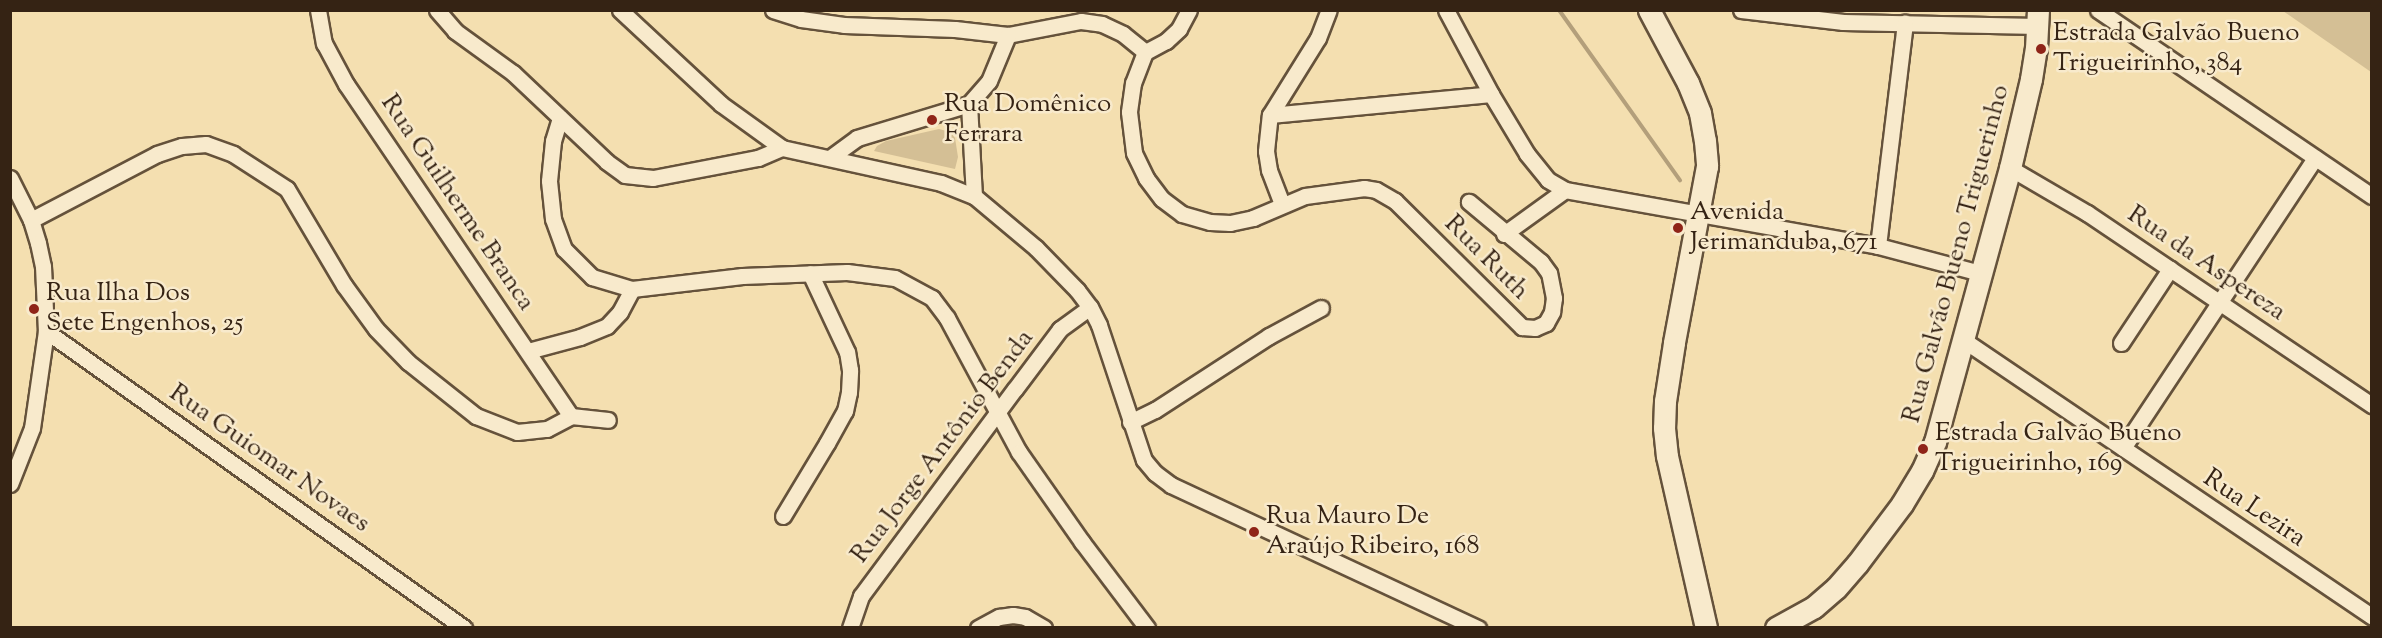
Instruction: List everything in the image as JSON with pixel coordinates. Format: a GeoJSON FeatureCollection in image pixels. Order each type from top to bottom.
{"type":"FeatureCollection","features":[{"type":"Feature","properties":{"kind":"street","name":"Rua Guilherme Branca"},"geometry":{"type":"LineString","coordinates":[[318,10],[324,43],[346,84],[571,416]]}},
{"type":"Feature","properties":{"kind":"street"},"geometry":{"type":"LineString","coordinates":[[437,10],[455,31],[513,73],[607,162],[626,175],[641,178],[758,158],[782,148]]}},
{"type":"Feature","properties":{"kind":"street"},"geometry":{"type":"LineString","coordinates":[[620,10],[721,105],[782,148],[941,183],[974,196],[1036,248],[1090,307],[1099,325],[1144,460],[1155,473],[1171,485],[1462,622],[1479,627]]}},
{"type":"Feature","properties":{"kind":"street"},"geometry":{"type":"LineString","coordinates":[[774,10],[801,19],[844,25],[955,28],[1008,35],[1082,21],[1102,24],[1123,34],[1145,52]]}},
{"type":"Feature","properties":{"kind":"street"},"geometry":{"type":"LineString","coordinates":[[1189,10],[1179,29],[1166,41],[1145,52],[1133,83],[1130,102],[1131,136],[1134,153],[1146,178],[1162,200],[1182,214],[1220,223],[1253,218],[1282,204],[1269,171],[1266,151],[1270,115],[1318,38],[1329,10]]}},
{"type":"Feature","properties":{"kind":"street"},"geometry":{"type":"LineString","coordinates":[[1446,10],[1491,94],[1537,169],[1548,180],[1565,190],[1878,246],[1980,273]]}},
{"type":"Feature","properties":{"kind":"street"},"geometry":{"type":"LineString","coordinates":[[1649,10],[1688,83],[1700,113],[1707,166],[1674,343],[1665,402],[1664,428],[1667,456],[1706,627]]}},
{"type":"Feature","properties":{"kind":"street"},"geometry":{"type":"LineString","coordinates":[[1741,10],[1843,22],[1905,23],[2038,18]]}},
{"type":"Feature","properties":{"kind":"street"},"geometry":{"type":"LineString","coordinates":[[2098,10],[2372,196]]}},
{"type":"Feature","properties":{"kind":"street","name":"Rua Galvão Bueno Triguerinho"},"geometry":{"type":"LineString","coordinates":[[1776,627],[1814,607],[1836,588],[1902,504],[1922,471],[1935,442],[2010,168],[2031,79],[2038,18]]}},
{"type":"Feature","properties":{"kind":"street"},"geometry":{"type":"LineString","coordinates":[[1878,246],[1905,23]]}},
{"type":"Feature","properties":{"kind":"street"},"geometry":{"type":"LineString","coordinates":[[831,157],[857,138],[969,104],[989,81],[1008,35]]}},
{"type":"Feature","properties":{"kind":"street"},"geometry":{"type":"LineString","coordinates":[[1270,115],[1491,94]]}},
{"type":"Feature","properties":{"kind":"street"},"geometry":{"type":"LineString","coordinates":[[969,104],[974,196]]}},
{"type":"Feature","properties":{"kind":"street"},"geometry":{"type":"LineString","coordinates":[[560,118],[553,141],[549,181],[554,219],[564,249],[592,277],[632,290],[742,276],[847,272],[895,278],[932,298],[947,318],[998,414],[1039,481],[1147,627]]}},
{"type":"Feature","properties":{"kind":"street"},"geometry":{"type":"LineString","coordinates":[[31,220],[158,154],[182,146],[206,144],[215,147],[233,154],[287,189],[307,218],[344,285],[376,329],[408,362],[476,416],[517,432],[547,429],[571,416],[608,420]]}},
{"type":"Feature","properties":{"kind":"street"},"geometry":{"type":"LineString","coordinates":[[2123,448],[2315,158]]}},
{"type":"Feature","properties":{"kind":"street","name":"Rua da Aspereza"},"geometry":{"type":"LineString","coordinates":[[2010,168],[2087,213],[2372,405]]}},
{"type":"Feature","properties":{"kind":"street"},"geometry":{"type":"LineString","coordinates":[[10,178],[31,220],[43,266],[46,331],[32,428],[10,484]]}},
{"type":"Feature","properties":{"kind":"street","name":"Rua Ruth"},"geometry":{"type":"LineString","coordinates":[[1282,204],[1305,196],[1341,189],[1364,188],[1385,195],[1412,217],[1522,327],[1535,328],[1546,323],[1552,312],[1554,298],[1549,273],[1541,262],[1504,234],[1469,202]]}},
{"type":"Feature","properties":{"kind":"street"},"geometry":{"type":"LineString","coordinates":[[1504,234],[1565,190]]}},
{"type":"Feature","properties":{"kind":"street"},"geometry":{"type":"LineString","coordinates":[[2121,343],[2170,268]]}},
{"type":"Feature","properties":{"kind":"street"},"geometry":{"type":"LineString","coordinates":[[783,516],[845,411],[849,392],[850,370],[847,352],[810,273]]}},
{"type":"Feature","properties":{"kind":"street"},"geometry":{"type":"LineString","coordinates":[[528,351],[580,337],[607,326],[620,312],[632,290]]}},
{"type":"Feature","properties":{"kind":"street","name":"Rua Jorge Antônio Benda"},"geometry":{"type":"LineString","coordinates":[[850,627],[861,596],[1060,329],[1090,307]]}},
{"type":"Feature","properties":{"kind":"street"},"geometry":{"type":"LineString","coordinates":[[1130,422],[1155,410],[1269,336],[1321,308]]}},
{"type":"Feature","properties":{"kind":"street","name":"Rua Guiomar Novaes"},"geometry":{"type":"LineString","coordinates":[[46,331],[464,627]]}},
{"type":"Feature","properties":{"kind":"street","name":"Rua Lezira"},"geometry":{"type":"LineString","coordinates":[[1962,339],[2372,617]]}},
{"type":"Feature","properties":{"kind":"street"},"geometry":{"type":"LineString","coordinates":[[978,627],[999,617],[1013,615],[1025,616],[1044,627]]}},
{"type":"Feature","properties":{"kind":"shaded area"},"geometry":{"type":"Polygon","coordinates":[[[2283,11],[2371,11],[2371,72],[2283,11]]]}},
{"type":"Feature","properties":{"kind":"shaded area"},"geometry":{"type":"Polygon","coordinates":[[[939,129],[950,132],[955,138],[958,157],[955,169],[874,151],[877,146],[886,141],[939,129]]]}},
{"type":"Feature","properties":{"kind":"waterway"},"geometry":{"type":"LineString","coordinates":[[1559,10],[1680,180]]}},
{"type":"Feature","properties":{"kind":"place","name":"Estrada Galvão Bueno Trigueirinho, 384"},"geometry":{"type":"Point","coordinates":[2041,49]}},
{"type":"Feature","properties":{"kind":"place","name":"Rua Domênico Ferrara"},"geometry":{"type":"Point","coordinates":[932,120]}},
{"type":"Feature","properties":{"kind":"place","name":"Avenida Jerimanduba, 671"},"geometry":{"type":"Point","coordinates":[1678,228]}},
{"type":"Feature","properties":{"kind":"place","name":"Rua Ilha Dos Sete Engenhos, 25"},"geometry":{"type":"Point","coordinates":[34,309]}},
{"type":"Feature","properties":{"kind":"place","name":"Estrada Galvão Bueno Trigueirinho, 169"},"geometry":{"type":"Point","coordinates":[1923,449]}},
{"type":"Feature","properties":{"kind":"place","name":"Rua Mauro De Araújo Ribeiro, 168"},"geometry":{"type":"Point","coordinates":[1254,532]}}]}
